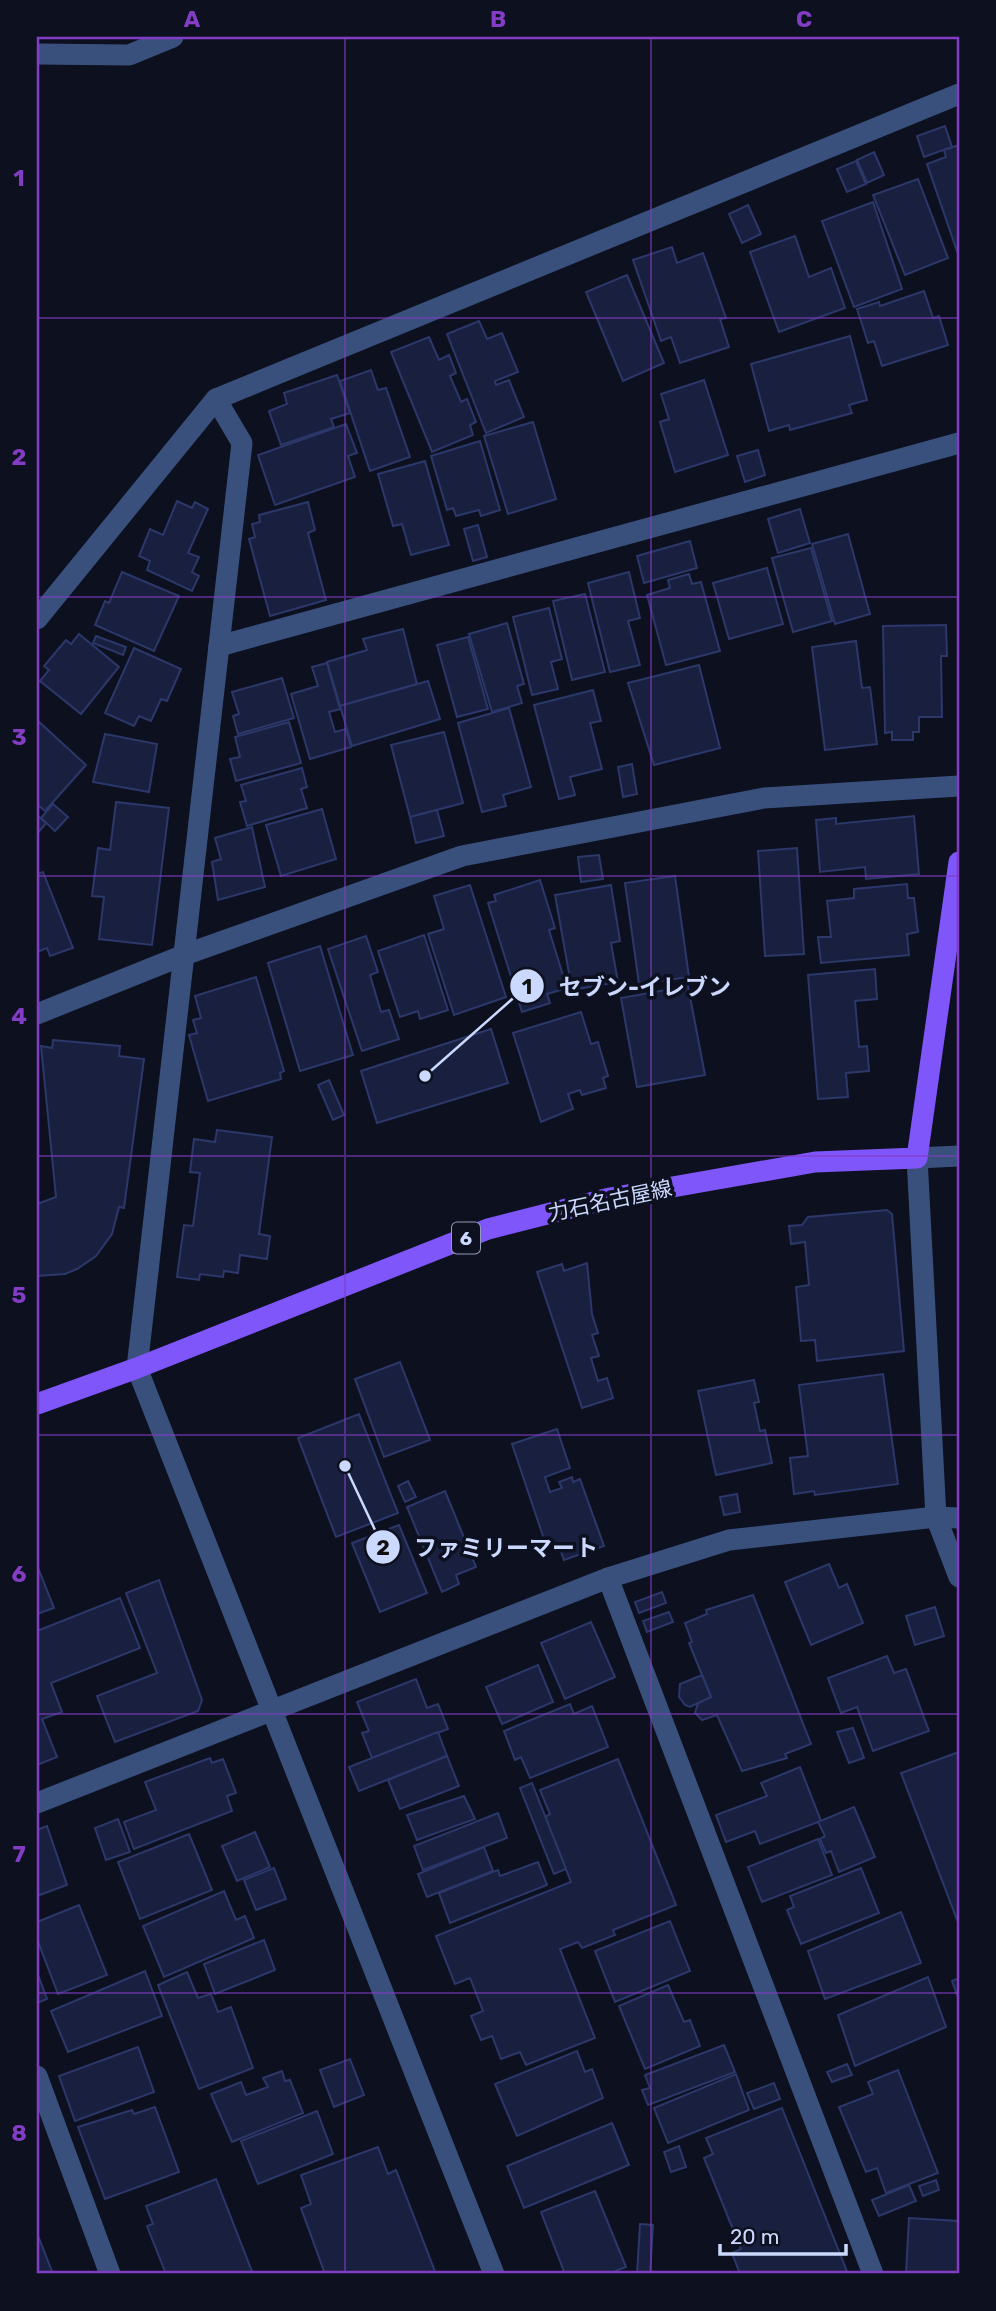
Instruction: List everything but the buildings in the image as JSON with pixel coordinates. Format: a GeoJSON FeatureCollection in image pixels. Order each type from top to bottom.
{"type":"FeatureCollection","features":[{"type":"Feature","properties":{"kind":"main road"},"geometry":{"type":"LineString","coordinates":[[916,1158],[959,862]]}},
{"type":"Feature","properties":{"kind":"main road","name":"力石名古屋線"},"geometry":{"type":"LineString","coordinates":[[37,1404],[137,1368],[488,1229],[610,1198],[815,1162],[916,1158]]}},
{"type":"Feature","properties":{"kind":"street"},"geometry":{"type":"LineString","coordinates":[[37,54],[130,55],[173,37]]}},
{"type":"Feature","properties":{"kind":"street"},"geometry":{"type":"LineString","coordinates":[[37,619],[216,399],[959,94]]}},
{"type":"Feature","properties":{"kind":"street"},"geometry":{"type":"LineString","coordinates":[[216,399],[242,443],[137,1368],[494,2274]]}},
{"type":"Feature","properties":{"kind":"street"},"geometry":{"type":"LineString","coordinates":[[219,646],[959,443]]}},
{"type":"Feature","properties":{"kind":"street"},"geometry":{"type":"LineString","coordinates":[[37,1014],[184,956],[462,856],[764,798],[959,786]]}},
{"type":"Feature","properties":{"kind":"street"},"geometry":{"type":"LineString","coordinates":[[959,1156],[916,1158],[936,1517],[959,1577]]}},
{"type":"Feature","properties":{"kind":"street"},"geometry":{"type":"LineString","coordinates":[[37,1803],[608,1578],[729,1540],[936,1517],[959,1518]]}},
{"type":"Feature","properties":{"kind":"street"},"geometry":{"type":"LineString","coordinates":[[608,1578],[873,2274]]}},
{"type":"Feature","properties":{"kind":"street"},"geometry":{"type":"LineString","coordinates":[[37,2076],[110,2274]]}},
{"type":"Feature","properties":{"kind":"place","name":"セブン-イレブン"},"geometry":{"type":"Point","coordinates":[425,1076]}},
{"type":"Feature","properties":{"kind":"place","name":"ファミリーマート"},"geometry":{"type":"Point","coordinates":[345,1466]}}]}
